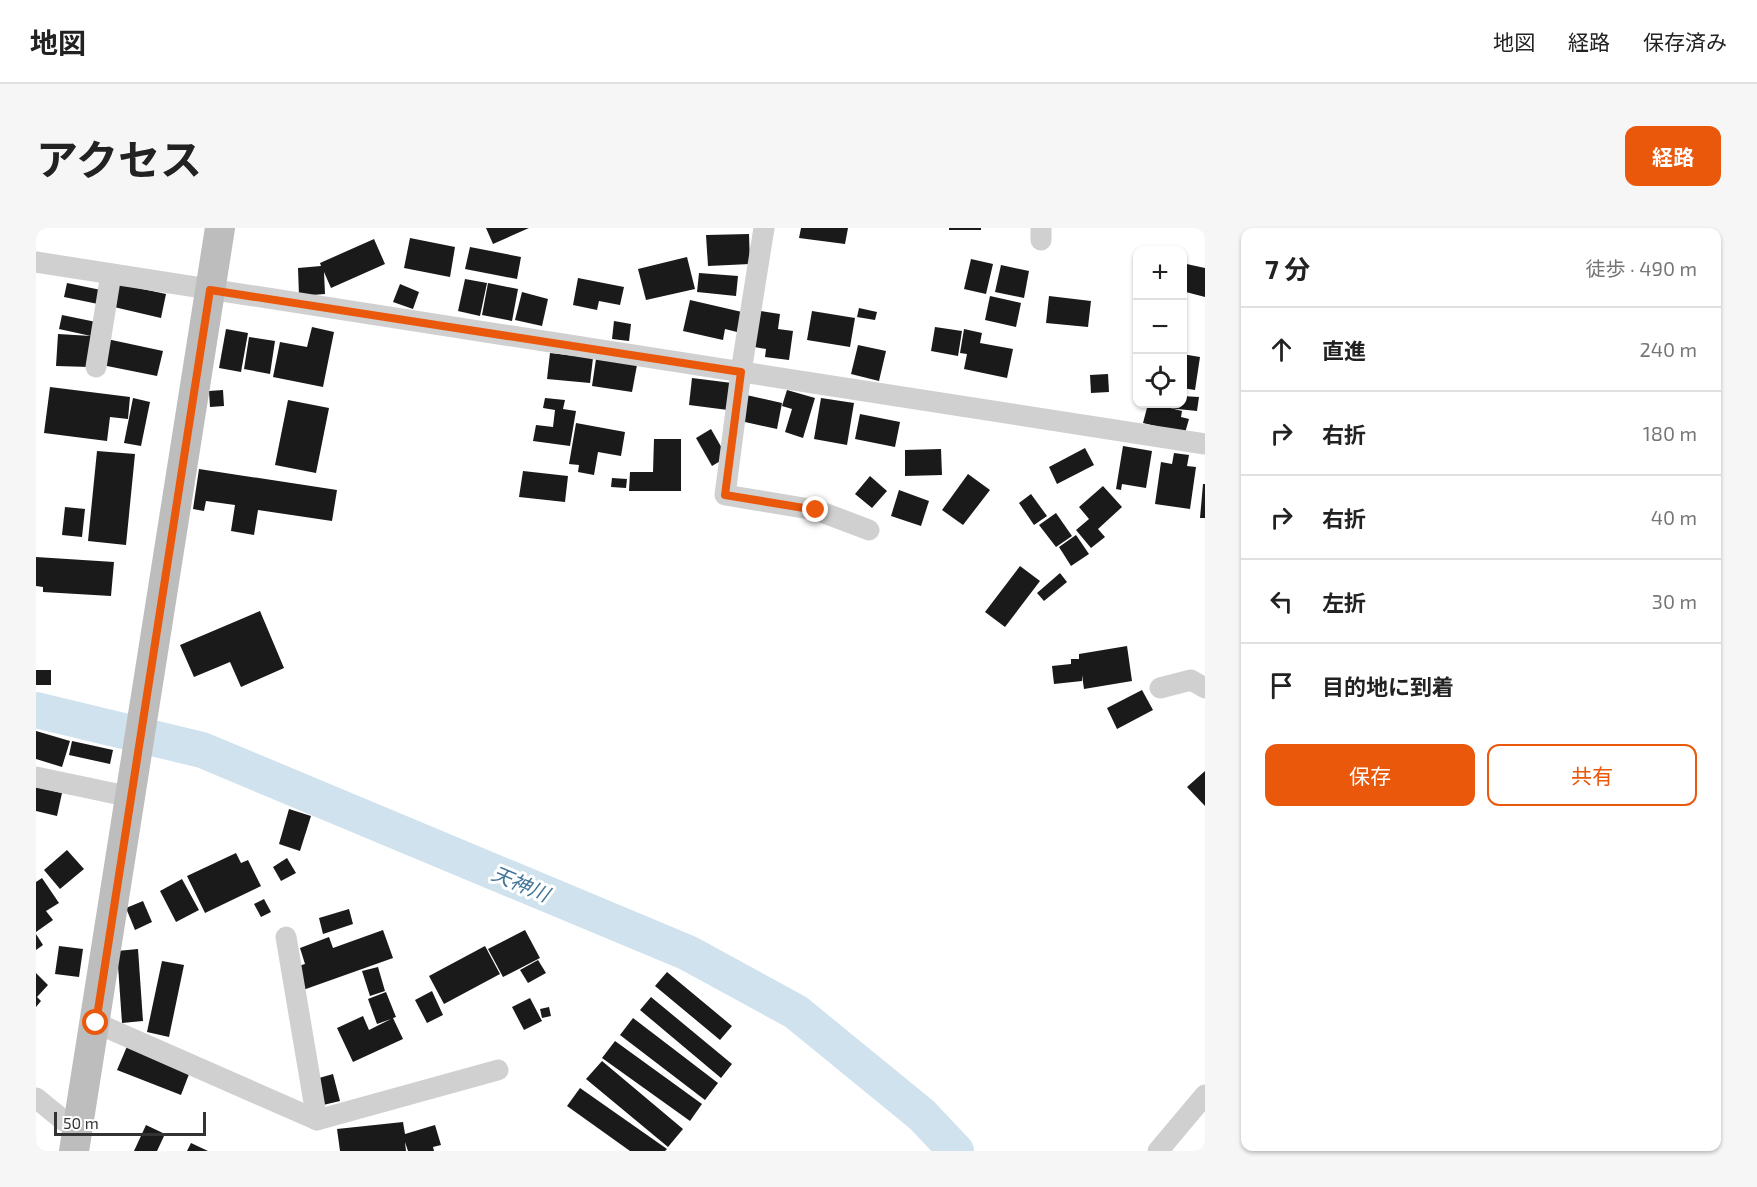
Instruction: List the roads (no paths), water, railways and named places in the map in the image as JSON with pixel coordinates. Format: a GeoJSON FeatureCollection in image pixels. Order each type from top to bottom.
{"type":"FeatureCollection","features":[{"type":"Feature","properties":{"kind":"street"},"geometry":{"type":"LineString","coordinates":[[77,1140],[220,228]]}},
{"type":"Feature","properties":{"kind":"street"},"geometry":{"type":"LineString","coordinates":[[764,228],[741,372],[725,495],[816,510],[869,530]]}},
{"type":"Feature","properties":{"kind":"street"},"geometry":{"type":"LineString","coordinates":[[36,262],[1205,444]]}},
{"type":"Feature","properties":{"kind":"street"},"geometry":{"type":"LineString","coordinates":[[96,367],[111,274]]}},
{"type":"Feature","properties":{"kind":"street"},"geometry":{"type":"LineString","coordinates":[[1160,688],[1191,680],[1205,688]]}},
{"type":"Feature","properties":{"kind":"street"},"geometry":{"type":"LineString","coordinates":[[36,777],[131,797]]}},
{"type":"Feature","properties":{"kind":"street"},"geometry":{"type":"LineString","coordinates":[[285,938],[317,1120]]}},
{"type":"Feature","properties":{"kind":"street"},"geometry":{"type":"LineString","coordinates":[[96,1023],[317,1120],[498,1070]]}},
{"type":"Feature","properties":{"kind":"street"},"geometry":{"type":"LineString","coordinates":[[1158,1151],[1205,1095]]}},
{"type":"Feature","properties":{"kind":"street"},"geometry":{"type":"LineString","coordinates":[[36,1098],[63,1120],[77,1140]]}},
{"type":"Feature","properties":{"kind":"waterway","name":"天神川"},"geometry":{"type":"LineString","coordinates":[[36,710],[202,750],[688,953],[796,1012],[922,1115],[956,1151]]}}]}
